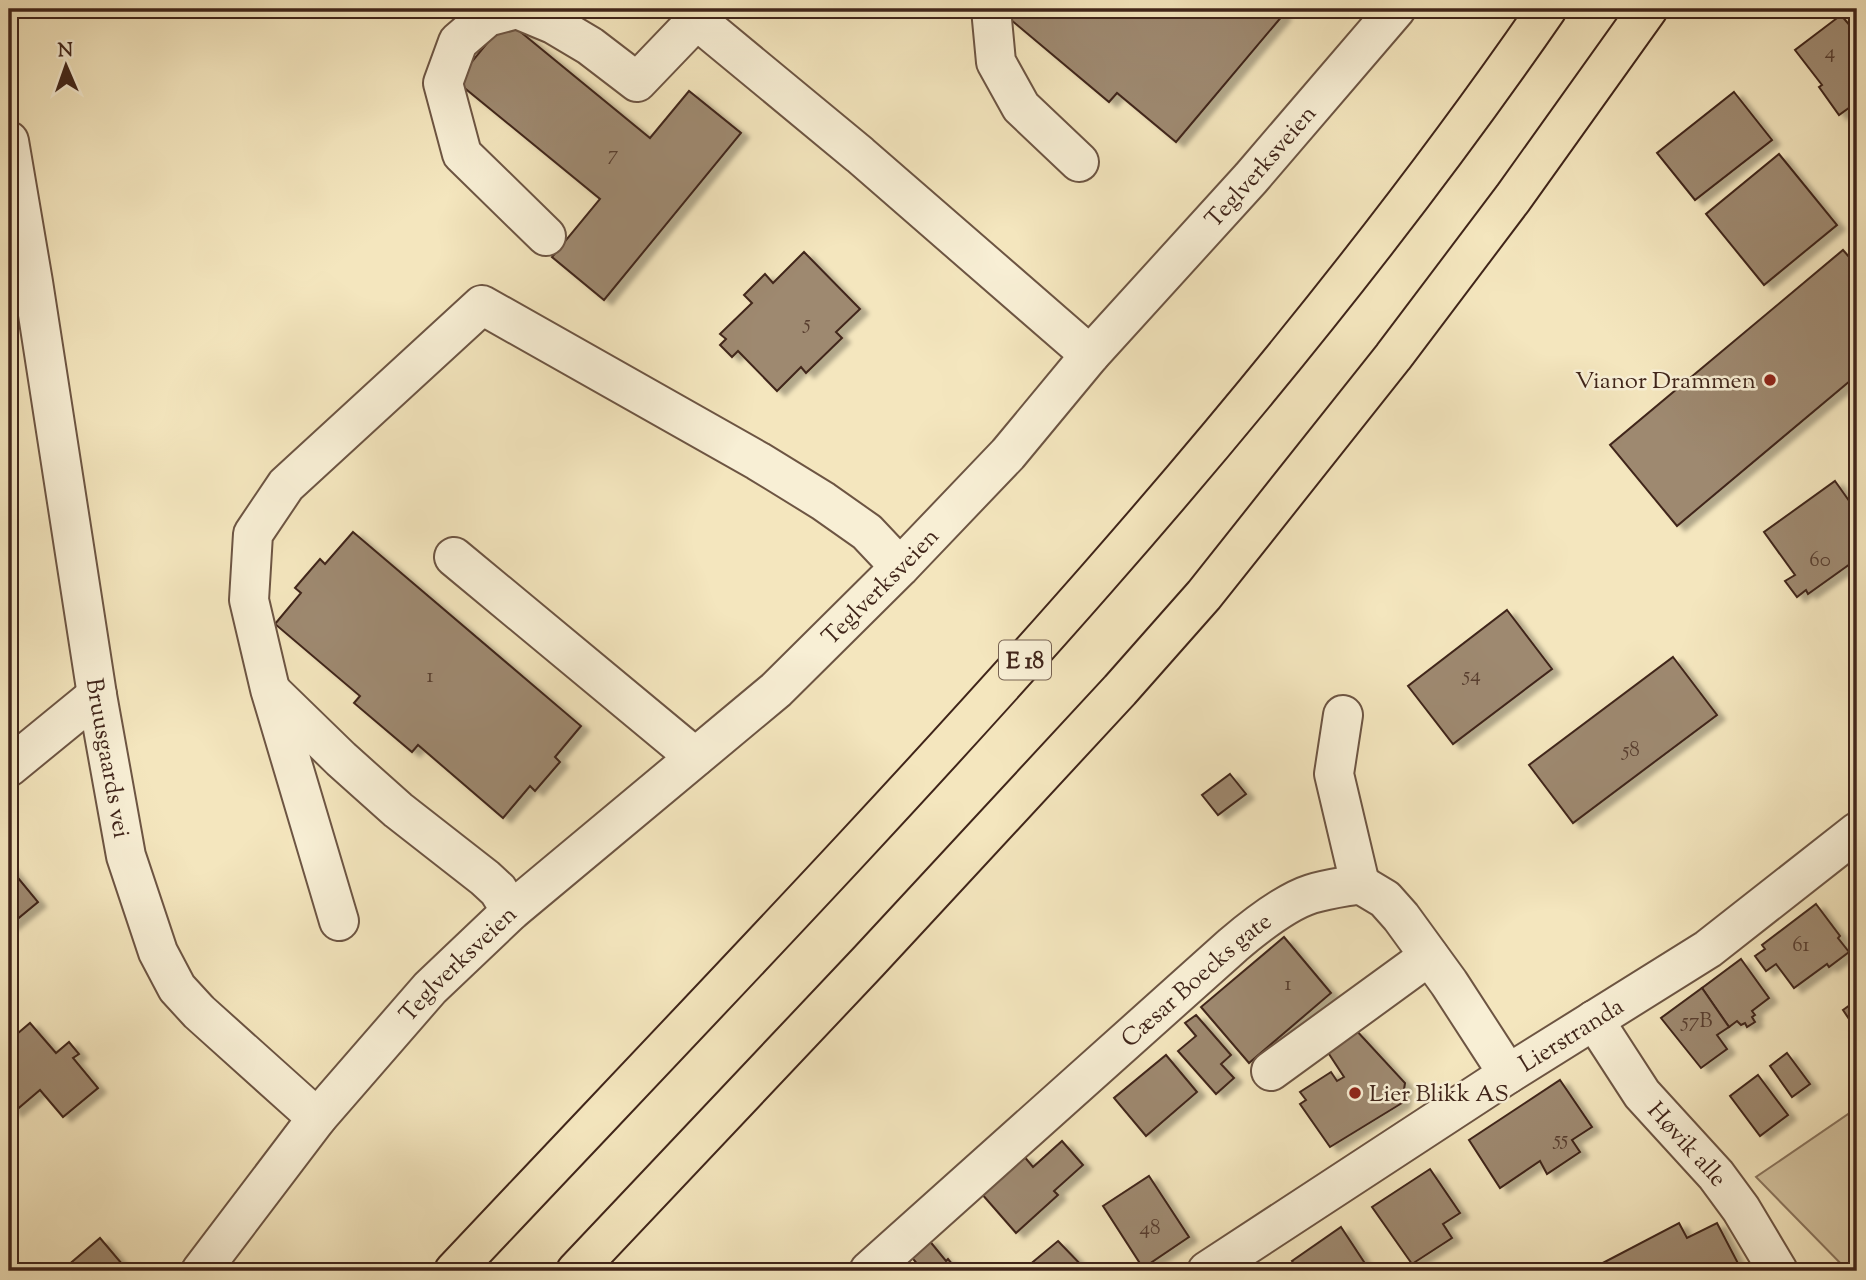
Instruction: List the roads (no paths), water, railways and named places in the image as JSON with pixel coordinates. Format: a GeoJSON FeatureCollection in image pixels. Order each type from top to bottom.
{"type":"FeatureCollection","features":[{"type":"Feature","properties":{"kind":"highway","name":"E 18"},"geometry":{"type":"LineString","coordinates":[[454,1271],[970,722],[1145,525],[1321,311],[1420,183],[1547,9]]}},
{"type":"Feature","properties":{"kind":"highway"},"geometry":{"type":"LineString","coordinates":[[576,1271],[868,962],[1205,595],[1393,357],[1513,198],[1648,9]]}},
{"type":"Feature","properties":{"kind":"street"},"geometry":{"type":"LineString","coordinates":[[546,236],[462,154],[443,83],[458,42],[487,17],[517,9],[553,24],[590,46],[637,82],[698,13],[1090,355]]}},
{"type":"Feature","properties":{"kind":"street"},"geometry":{"type":"LineString","coordinates":[[991,9],[996,62],[1021,107],[1079,162]]}},
{"type":"Feature","properties":{"kind":"street","name":"Teglverksveien"},"geometry":{"type":"LineString","coordinates":[[317,1118],[430,988],[511,911],[776,690],[900,567],[1008,454],[1090,355],[1251,178],[1396,9]]}},
{"type":"Feature","properties":{"kind":"street","name":"Bruusgaards vei"},"geometry":{"type":"LineString","coordinates":[[9,141],[21,286],[126,856],[158,953],[177,988],[317,1118]]}},
{"type":"Feature","properties":{"kind":"street"},"geometry":{"type":"LineString","coordinates":[[339,921],[270,689],[249,600],[253,534],[286,485],[482,305],[812,494],[867,532],[900,567]]}},
{"type":"Feature","properties":{"kind":"street"},"geometry":{"type":"LineString","coordinates":[[454,557],[695,757]]}},
{"type":"Feature","properties":{"kind":"street"},"geometry":{"type":"LineString","coordinates":[[270,689],[389,802],[485,878],[498,890],[511,911]]}},
{"type":"Feature","properties":{"kind":"street"},"geometry":{"type":"LineString","coordinates":[[9,767],[97,695]]}},
{"type":"Feature","properties":{"kind":"street"},"geometry":{"type":"LineString","coordinates":[[1343,715],[1334,774],[1360,884],[1385,899],[1429,956],[1508,1074]]}},
{"type":"Feature","properties":{"kind":"street","name":"Lierstranda"},"geometry":{"type":"LineString","coordinates":[[1207,1271],[1508,1074],[1708,949],[1857,831]]}},
{"type":"Feature","properties":{"kind":"street","name":"Cæsar Boecks gate"},"geometry":{"type":"LineString","coordinates":[[869,1271],[1254,927],[1307,895],[1360,884]]}},
{"type":"Feature","properties":{"kind":"street"},"geometry":{"type":"LineString","coordinates":[[1271,1072],[1429,956]]}},
{"type":"Feature","properties":{"kind":"street","name":"Høvik alle"},"geometry":{"type":"LineString","coordinates":[[1594,1020],[1642,1094],[1716,1175],[1741,1209],[1778,1271]]}},
{"type":"Feature","properties":{"kind":"street"},"geometry":{"type":"LineString","coordinates":[[201,1271],[317,1118]]}},
{"type":"Feature","properties":{"kind":"place","name":"Vianor Drammen"},"geometry":{"type":"Point","coordinates":[1770,380]}},
{"type":"Feature","properties":{"kind":"place","name":"Lier Blikk AS"},"geometry":{"type":"Point","coordinates":[1355,1093]}}]}
